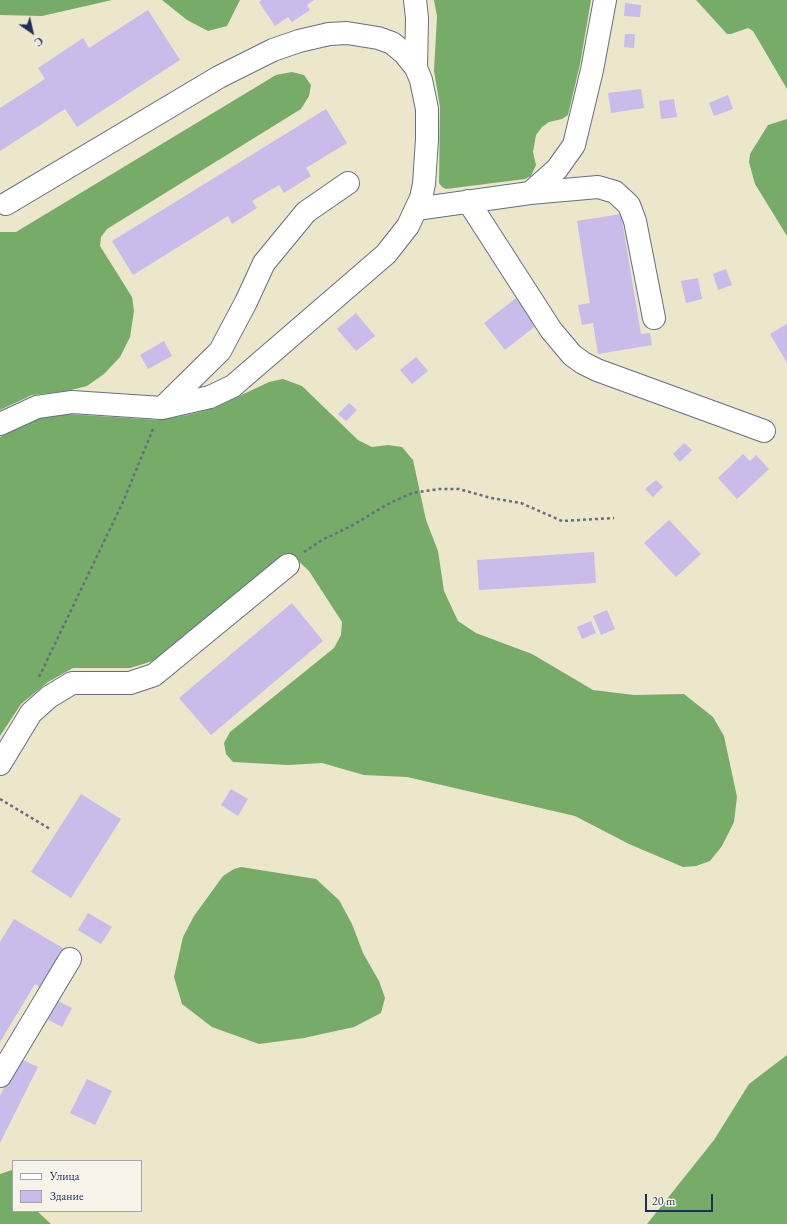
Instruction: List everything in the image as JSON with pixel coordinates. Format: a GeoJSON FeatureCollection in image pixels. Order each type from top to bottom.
{"type":"FeatureCollection","features":[{"type":"Feature","properties":{"kind":"street"},"geometry":{"type":"LineString","coordinates":[[415,0],[417,18],[416,68]]}},
{"type":"Feature","properties":{"kind":"street"},"geometry":{"type":"LineString","coordinates":[[530,193],[557,169],[574,144],[592,70],[605,0]]}},
{"type":"Feature","properties":{"kind":"street"},"geometry":{"type":"LineString","coordinates":[[0,424],[37,407],[72,402],[162,408],[210,397],[233,386],[386,254],[408,226],[416,209],[424,184],[427,139],[425,98],[421,80],[416,68],[404,53],[392,43],[378,38],[347,33],[329,34],[299,41],[273,50],[219,77],[6,204]]}},
{"type":"Feature","properties":{"kind":"street"},"geometry":{"type":"LineString","coordinates":[[162,408],[220,351],[246,302],[264,263],[306,212],[348,183]]}},
{"type":"Feature","properties":{"kind":"street"},"geometry":{"type":"LineString","coordinates":[[416,209],[530,193],[598,187],[615,192],[629,205],[635,221],[654,318]]}},
{"type":"Feature","properties":{"kind":"street"},"geometry":{"type":"LineString","coordinates":[[468,201],[551,330],[572,355],[583,363],[597,370],[764,431]]}},
{"type":"Feature","properties":{"kind":"street"},"geometry":{"type":"LineString","coordinates":[[0,764],[31,713],[49,697],[72,683],[130,683],[154,675],[288,565]]}},
{"type":"Feature","properties":{"kind":"street"},"geometry":{"type":"LineString","coordinates":[[0,1076],[70,959]]}},
{"type":"Feature","properties":{"kind":"path"},"geometry":{"type":"LineString","coordinates":[[31,713],[32,689],[123,502],[162,408]]}},
{"type":"Feature","properties":{"kind":"path"},"geometry":{"type":"LineString","coordinates":[[288,565],[322,540],[352,526],[390,503],[412,492],[459,489],[474,494],[521,503],[562,521],[614,518]]}},
{"type":"Feature","properties":{"kind":"path"},"geometry":{"type":"LineString","coordinates":[[0,799],[50,829]]}},
{"type":"Feature","properties":{"kind":"green space"},"geometry":{"type":"Polygon","coordinates":[[[0,0],[112,0],[42,16],[0,15],[0,0]]]}},
{"type":"Feature","properties":{"kind":"green space"},"geometry":{"type":"Polygon","coordinates":[[[162,0],[240,0],[227,26],[208,31],[187,20],[162,0]]]}},
{"type":"Feature","properties":{"kind":"green space"},"geometry":{"type":"Polygon","coordinates":[[[434,0],[591,0],[580,64],[568,115],[562,119],[549,122],[542,127],[536,135],[533,152],[536,165],[531,176],[525,179],[446,189],[439,183],[440,107],[434,71],[437,16],[434,0]]]}},
{"type":"Feature","properties":{"kind":"green space"},"geometry":{"type":"Polygon","coordinates":[[[696,0],[787,0],[787,89],[753,31],[748,28],[727,34],[696,0]]]}},
{"type":"Feature","properties":{"kind":"green space"},"geometry":{"type":"Polygon","coordinates":[[[292,72],[304,75],[311,85],[309,96],[301,109],[107,229],[101,237],[100,246],[132,297],[134,311],[130,337],[120,357],[104,374],[87,386],[67,391],[32,395],[0,410],[0,232],[16,232],[276,75],[292,72]]]}},
{"type":"Feature","properties":{"kind":"green space"},"geometry":{"type":"Polygon","coordinates":[[[787,119],[787,236],[755,184],[749,162],[750,154],[768,125],[787,119]]]}},
{"type":"Feature","properties":{"kind":"green space"},"geometry":{"type":"Polygon","coordinates":[[[283,379],[302,386],[358,440],[372,447],[388,445],[402,447],[413,460],[426,520],[438,551],[444,591],[458,621],[476,633],[532,654],[593,690],[634,695],[684,694],[713,717],[724,736],[737,797],[734,822],[722,846],[710,861],[696,866],[683,867],[629,844],[575,816],[407,777],[364,775],[322,763],[288,765],[233,762],[226,754],[224,743],[230,732],[334,648],[341,635],[342,622],[309,571],[294,557],[283,556],[275,561],[153,661],[130,668],[73,668],[48,682],[21,704],[0,736],[0,437],[39,418],[68,414],[158,420],[187,415],[214,408],[269,382],[283,379]]]}},
{"type":"Feature","properties":{"kind":"green space"},"geometry":{"type":"Polygon","coordinates":[[[241,867],[316,879],[339,900],[352,924],[363,953],[379,981],[385,998],[381,1013],[354,1027],[304,1038],[259,1044],[212,1027],[182,1004],[174,977],[183,937],[194,916],[223,876],[234,869],[241,867]]]}},
{"type":"Feature","properties":{"kind":"green space"},"geometry":{"type":"Polygon","coordinates":[[[787,1055],[787,1224],[647,1224],[714,1140],[749,1084],[787,1055]]]}},
{"type":"Feature","properties":{"kind":"green space"},"geometry":{"type":"Polygon","coordinates":[[[12,1170],[12,1212],[38,1212],[51,1224],[0,1224],[0,1174],[12,1170]]]}},
{"type":"Feature","properties":{"kind":"building"},"geometry":{"type":"Polygon","coordinates":[[[262,0],[314,0],[307,5],[310,10],[292,22],[288,17],[275,26],[259,2],[262,0]]]}},
{"type":"Feature","properties":{"kind":"building"},"geometry":{"type":"Polygon","coordinates":[[[625,3],[641,5],[640,17],[624,16],[625,3]]]}},
{"type":"Feature","properties":{"kind":"building"},"geometry":{"type":"Polygon","coordinates":[[[148,10],[180,60],[77,127],[65,109],[0,151],[0,108],[45,79],[38,68],[83,38],[89,48],[148,10]]]}},
{"type":"Feature","properties":{"kind":"building"},"geometry":{"type":"Polygon","coordinates":[[[625,34],[635,34],[634,48],[624,47],[625,34]]]}},
{"type":"Feature","properties":{"kind":"building"},"geometry":{"type":"Polygon","coordinates":[[[641,89],[644,108],[611,113],[608,93],[641,89]]]}},
{"type":"Feature","properties":{"kind":"building"},"geometry":{"type":"Polygon","coordinates":[[[728,95],[733,109],[714,116],[709,103],[728,95]]]}},
{"type":"Feature","properties":{"kind":"building"},"geometry":{"type":"Polygon","coordinates":[[[674,99],[677,117],[661,119],[659,101],[674,99]]]}},
{"type":"Feature","properties":{"kind":"building"},"geometry":{"type":"Polygon","coordinates":[[[326,109],[347,143],[306,168],[311,176],[284,193],[279,185],[252,201],[257,208],[232,224],[228,216],[133,275],[112,241],[326,109]]]}},
{"type":"Feature","properties":{"kind":"building"},"geometry":{"type":"Polygon","coordinates":[[[621,214],[641,334],[650,333],[652,345],[598,354],[593,323],[582,325],[578,305],[590,303],[577,221],[621,214]]]}},
{"type":"Feature","properties":{"kind":"building"},"geometry":{"type":"Polygon","coordinates":[[[726,269],[732,285],[718,290],[713,274],[726,269]]]}},
{"type":"Feature","properties":{"kind":"building"},"geometry":{"type":"Polygon","coordinates":[[[698,278],[702,299],[686,303],[681,281],[698,278]]]}},
{"type":"Feature","properties":{"kind":"building"},"geometry":{"type":"Polygon","coordinates":[[[516,298],[538,324],[505,350],[484,323],[516,298]]]}},
{"type":"Feature","properties":{"kind":"building"},"geometry":{"type":"Polygon","coordinates":[[[356,313],[375,336],[356,351],[337,329],[356,313]]]}},
{"type":"Feature","properties":{"kind":"building"},"geometry":{"type":"Polygon","coordinates":[[[787,324],[787,363],[770,334],[787,324]]]}},
{"type":"Feature","properties":{"kind":"building"},"geometry":{"type":"Polygon","coordinates":[[[164,341],[172,356],[148,369],[140,355],[164,341]]]}},
{"type":"Feature","properties":{"kind":"building"},"geometry":{"type":"Polygon","coordinates":[[[416,357],[428,371],[412,384],[400,370],[416,357]]]}},
{"type":"Feature","properties":{"kind":"building"},"geometry":{"type":"Polygon","coordinates":[[[349,403],[357,410],[346,421],[338,414],[349,403]]]}},
{"type":"Feature","properties":{"kind":"building"},"geometry":{"type":"Polygon","coordinates":[[[684,443],[692,450],[680,462],[673,454],[684,443]]]}},
{"type":"Feature","properties":{"kind":"building"},"geometry":{"type":"Polygon","coordinates":[[[743,454],[750,461],[756,455],[769,469],[737,499],[718,478],[743,454]]]}},
{"type":"Feature","properties":{"kind":"building"},"geometry":{"type":"Polygon","coordinates":[[[656,480],[663,487],[653,497],[645,489],[656,480]]]}},
{"type":"Feature","properties":{"kind":"building"},"geometry":{"type":"Polygon","coordinates":[[[669,520],[701,554],[676,577],[644,543],[669,520]]]}},
{"type":"Feature","properties":{"kind":"building"},"geometry":{"type":"Polygon","coordinates":[[[594,552],[596,583],[479,590],[477,560],[594,552]]]}},
{"type":"Feature","properties":{"kind":"building"},"geometry":{"type":"Polygon","coordinates":[[[292,603],[323,641],[211,735],[179,698],[292,603]]]}},
{"type":"Feature","properties":{"kind":"building"},"geometry":{"type":"Polygon","coordinates":[[[607,610],[615,629],[601,635],[593,616],[607,610]]]}},
{"type":"Feature","properties":{"kind":"building"},"geometry":{"type":"Polygon","coordinates":[[[591,621],[596,633],[582,639],[577,627],[591,621]]]}},
{"type":"Feature","properties":{"kind":"building"},"geometry":{"type":"Polygon","coordinates":[[[231,789],[248,799],[238,816],[221,805],[231,789]]]}},
{"type":"Feature","properties":{"kind":"building"},"geometry":{"type":"Polygon","coordinates":[[[81,794],[121,819],[71,898],[31,872],[81,794]]]}},
{"type":"Feature","properties":{"kind":"building"},"geometry":{"type":"Polygon","coordinates":[[[88,913],[112,927],[101,944],[78,930],[88,913]]]}},
{"type":"Feature","properties":{"kind":"building"},"geometry":{"type":"Polygon","coordinates":[[[14,919],[66,950],[42,989],[35,984],[0,1042],[0,942],[14,919]]]}},
{"type":"Feature","properties":{"kind":"building"},"geometry":{"type":"Polygon","coordinates":[[[56,1000],[72,1008],[62,1027],[45,1018],[56,1000]]]}},
{"type":"Feature","properties":{"kind":"building"},"geometry":{"type":"Polygon","coordinates":[[[19,1058],[38,1067],[0,1143],[0,1096],[19,1058]]]}},
{"type":"Feature","properties":{"kind":"building"},"geometry":{"type":"Polygon","coordinates":[[[87,1079],[112,1091],[95,1125],[70,1113],[87,1079]]]}}]}
